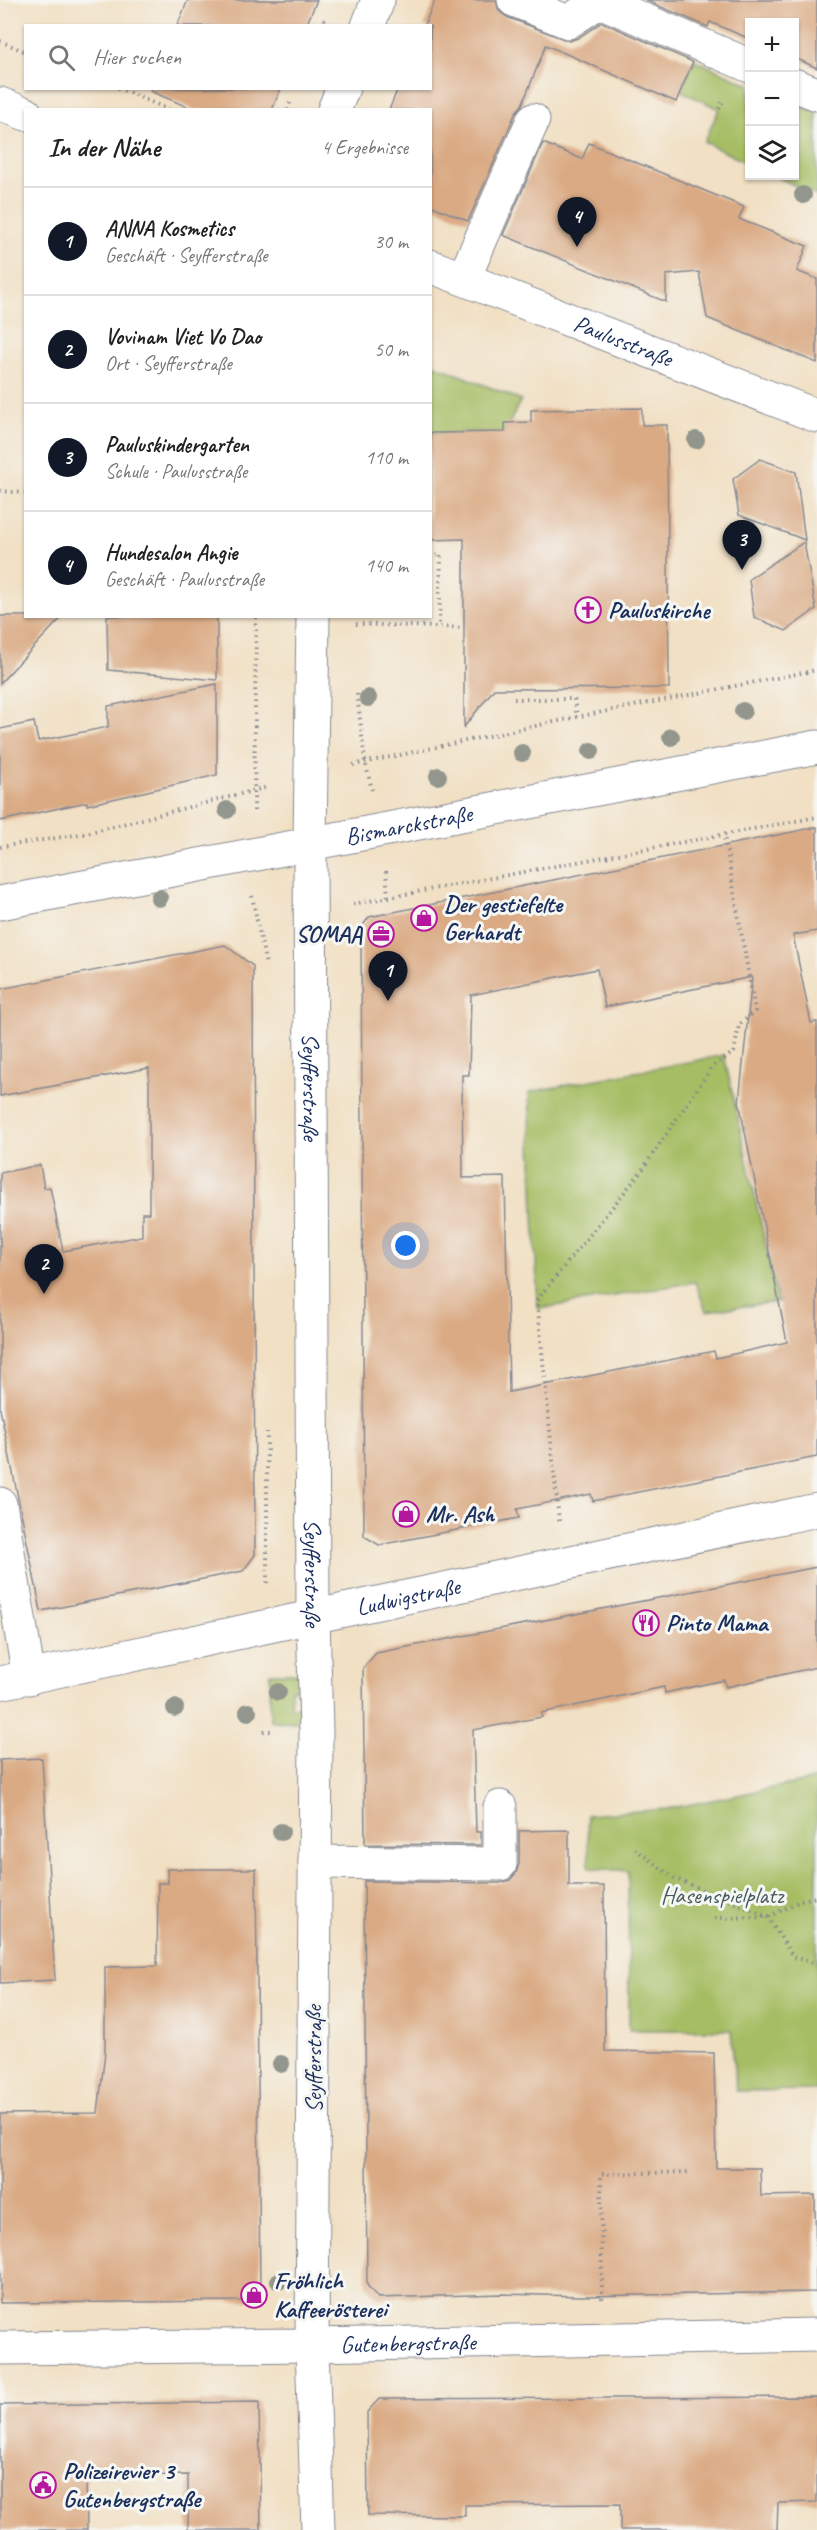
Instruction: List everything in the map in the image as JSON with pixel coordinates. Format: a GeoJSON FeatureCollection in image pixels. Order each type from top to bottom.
{"type":"FeatureCollection","features":[{"type":"Feature","properties":{"kind":"street"},"geometry":{"type":"LineString","coordinates":[[369,24],[378,0]]}},
{"type":"Feature","properties":{"kind":"street"},"geometry":{"type":"LineString","coordinates":[[514,0],[568,22],[600,1],[745,64]]}},
{"type":"Feature","properties":{"kind":"street"},"geometry":{"type":"LineString","coordinates":[[799,87],[817,94]]}},
{"type":"Feature","properties":{"kind":"street"},"geometry":{"type":"LineString","coordinates":[[335,108],[342,90]]}},
{"type":"Feature","properties":{"kind":"street"},"geometry":{"type":"LineString","coordinates":[[0,104],[24,113]]}},
{"type":"Feature","properties":{"kind":"street"},"geometry":{"type":"LineString","coordinates":[[464,278],[533,120]]}},
{"type":"Feature","properties":{"kind":"street","name":"Paulusstraße"},"geometry":{"type":"LineString","coordinates":[[432,267],[817,416]]}},
{"type":"Feature","properties":{"kind":"street","name":"Seyfferstraße"},"geometry":{"type":"LineString","coordinates":[[313,618],[310,843],[315,1656],[312,2345],[318,2530]]}},
{"type":"Feature","properties":{"kind":"street","name":"Bismarckstraße"},"geometry":{"type":"LineString","coordinates":[[0,903],[817,747]]}},
{"type":"Feature","properties":{"kind":"street"},"geometry":{"type":"LineString","coordinates":[[0,1504],[14,1681]]}},
{"type":"Feature","properties":{"kind":"street","name":"Ludwigstraße"},"geometry":{"type":"LineString","coordinates":[[14,1681],[313,1615],[817,1510]]}},
{"type":"Feature","properties":{"kind":"street"},"geometry":{"type":"LineString","coordinates":[[315,1862],[500,1864],[500,1807]]}},
{"type":"Feature","properties":{"kind":"street","name":"Gutenbergstraße"},"geometry":{"type":"LineString","coordinates":[[0,2348],[312,2345],[817,2335]]}},
{"type":"Feature","properties":{"kind":"path"},"geometry":{"type":"LineString","coordinates":[[0,41],[24,51]]}},
{"type":"Feature","properties":{"kind":"path"},"geometry":{"type":"LineString","coordinates":[[123,90],[165,108]]}},
{"type":"Feature","properties":{"kind":"path"},"geometry":{"type":"LineString","coordinates":[[0,491],[24,493]]}},
{"type":"Feature","properties":{"kind":"path"},"geometry":{"type":"LineString","coordinates":[[432,556],[441,555],[439,627]]}},
{"type":"Feature","properties":{"kind":"path"},"geometry":{"type":"LineString","coordinates":[[255,789],[256,618]]}},
{"type":"Feature","properties":{"kind":"path"},"geometry":{"type":"LineString","coordinates":[[349,623],[464,627]]}},
{"type":"Feature","properties":{"kind":"path"},"geometry":{"type":"LineString","coordinates":[[0,847],[87,833],[255,789],[311,778],[365,761],[817,670]]}},
{"type":"Feature","properties":{"kind":"path"},"geometry":{"type":"LineString","coordinates":[[356,684],[365,761],[383,830],[388,897]]}},
{"type":"Feature","properties":{"kind":"path"},"geometry":{"type":"LineString","coordinates":[[514,699],[574,699],[578,717]]}},
{"type":"Feature","properties":{"kind":"path"},"geometry":{"type":"LineString","coordinates":[[311,912],[817,816]]}},
{"type":"Feature","properties":{"kind":"path"},"geometry":{"type":"LineString","coordinates":[[563,1564],[537,1300],[640,1173],[712,1067],[734,1052],[739,1025],[755,1011],[724,835]]}},
{"type":"Feature","properties":{"kind":"path"},"geometry":{"type":"LineString","coordinates":[[635,1849],[674,1878],[768,1917],[793,1957],[817,1964]]}},
{"type":"Feature","properties":{"kind":"path"},"geometry":{"type":"LineString","coordinates":[[715,1918],[768,1917],[802,1900],[817,1897]]}},
{"type":"Feature","properties":{"kind":"path"},"geometry":{"type":"LineString","coordinates":[[602,2339],[601,2174],[693,2172]]}},
{"type":"Feature","properties":{"kind":"green space"},"geometry":{"type":"Polygon","coordinates":[[[694,60],[745,82],[745,162],[704,142],[719,109],[681,91],[694,60]]]}},
{"type":"Feature","properties":{"kind":"green space"},"geometry":{"type":"Polygon","coordinates":[[[817,99],[817,196],[783,180],[799,180],[799,105],[811,110],[817,99]]]}},
{"type":"Feature","properties":{"kind":"green space"},"geometry":{"type":"Polygon","coordinates":[[[432,364],[521,400],[505,432],[432,433],[432,364]]]}},
{"type":"Feature","properties":{"kind":"green space"},"geometry":{"type":"Polygon","coordinates":[[[724,1055],[778,1302],[706,1311],[695,1282],[538,1309],[529,1092],[724,1055]]]}},
{"type":"Feature","properties":{"kind":"green space"},"geometry":{"type":"Polygon","coordinates":[[[270,1673],[301,1673],[301,1689],[291,1689],[291,1707],[302,1707],[302,1722],[270,1721],[270,1673]]]}},
{"type":"Feature","properties":{"kind":"green space","name":"Hasenspielplatz"},"geometry":{"type":"Polygon","coordinates":[[[817,1779],[817,2090],[736,2091],[731,2030],[629,2030],[628,1871],[589,1868],[587,1815],[667,1809],[817,1779]]]}},
{"type":"Feature","properties":{"kind":"building"},"geometry":{"type":"Polygon","coordinates":[[[188,0],[317,0],[307,24],[178,24],[188,0]]]}},
{"type":"Feature","properties":{"kind":"building"},"geometry":{"type":"Polygon","coordinates":[[[435,0],[496,0],[499,11],[507,17],[569,41],[578,38],[602,22],[693,62],[676,102],[546,45],[522,105],[516,112],[468,221],[432,206],[432,108],[390,108],[397,90],[432,90],[432,24],[425,24],[435,0]]]}},
{"type":"Feature","properties":{"kind":"building"},"geometry":{"type":"Polygon","coordinates":[[[645,0],[817,0],[817,68],[799,60],[799,18],[745,18],[745,37],[710,22],[708,27],[645,0]]]}},
{"type":"Feature","properties":{"kind":"building"},"geometry":{"type":"Polygon","coordinates":[[[280,90],[273,108],[190,108],[150,91],[280,90]]]}},
{"type":"Feature","properties":{"kind":"building"},"geometry":{"type":"Polygon","coordinates":[[[543,143],[582,159],[589,143],[744,207],[739,219],[807,246],[797,271],[817,279],[817,363],[707,318],[699,272],[666,275],[666,302],[503,235],[543,143]]]}},
{"type":"Feature","properties":{"kind":"building","name":"Pauluskirche"},"geometry":{"type":"Polygon","coordinates":[[[642,408],[642,425],[667,425],[669,688],[494,689],[464,727],[464,539],[432,540],[432,433],[505,432],[505,423],[531,422],[531,410],[642,408]]]}},
{"type":"Feature","properties":{"kind":"building"},"geometry":{"type":"Polygon","coordinates":[[[760,459],[796,472],[805,540],[739,515],[733,479],[760,459]]]}},
{"type":"Feature","properties":{"kind":"building"},"geometry":{"type":"Polygon","coordinates":[[[804,542],[816,609],[786,631],[754,617],[749,579],[804,542]]]}},
{"type":"Feature","properties":{"kind":"building"},"geometry":{"type":"Polygon","coordinates":[[[0,616],[61,618],[0,683],[0,616]]]}},
{"type":"Feature","properties":{"kind":"building"},"geometry":{"type":"Polygon","coordinates":[[[107,618],[217,618],[217,680],[108,670],[107,618]]]}},
{"type":"Feature","properties":{"kind":"building"},"geometry":{"type":"Polygon","coordinates":[[[217,684],[217,775],[87,805],[87,802],[0,821],[0,729],[34,722],[38,741],[108,727],[108,706],[217,684]]]}},
{"type":"Feature","properties":{"kind":"building"},"geometry":{"type":"Polygon","coordinates":[[[817,827],[817,931],[793,935],[811,1023],[817,1022],[817,1457],[593,1501],[591,1494],[517,1509],[519,1518],[379,1545],[364,1536],[361,928],[369,917],[817,827]],[[597,969],[471,995],[469,1075],[462,1075],[463,1178],[505,1177],[509,1392],[714,1351],[716,1358],[787,1342],[739,1102],[752,977],[605,1007],[597,969]]]}},
{"type":"Feature","properties":{"kind":"building"},"geometry":{"type":"Polygon","coordinates":[[[225,945],[253,966],[255,1555],[243,1571],[41,1611],[0,1409],[0,1173],[40,1165],[44,1188],[50,1187],[63,1251],[142,1236],[142,1213],[149,1213],[149,1068],[0,1096],[0,989],[225,945]]]}},
{"type":"Feature","properties":{"kind":"building"},"geometry":{"type":"Polygon","coordinates":[[[817,1567],[817,1667],[726,1687],[724,1680],[665,1693],[664,1687],[541,1713],[542,1717],[473,1730],[476,1832],[481,1832],[481,1845],[365,1844],[363,1668],[376,1653],[817,1567]]]}},
{"type":"Feature","properties":{"kind":"building"},"geometry":{"type":"Polygon","coordinates":[[[42,1758],[55,1980],[0,1983],[0,1760],[42,1758]]]}},
{"type":"Feature","properties":{"kind":"building"},"geometry":{"type":"Polygon","coordinates":[[[569,1830],[569,1886],[604,1886],[605,2051],[714,2053],[716,2168],[760,2168],[761,2196],[815,2195],[816,2292],[581,2296],[501,2294],[378,2298],[367,2285],[364,1881],[500,1883],[510,1880],[516,1873],[519,1864],[519,1831],[569,1830]]]}},
{"type":"Feature","properties":{"kind":"building"},"geometry":{"type":"Polygon","coordinates":[[[167,1869],[256,1869],[260,2289],[248,2301],[0,2303],[0,2114],[98,2113],[105,2052],[105,1967],[157,1966],[158,1883],[168,1883],[167,1869]]]}},
{"type":"Feature","properties":{"kind":"building"},"geometry":{"type":"Polygon","coordinates":[[[817,2397],[817,2502],[778,2503],[777,2530],[620,2530],[620,2504],[465,2505],[465,2516],[368,2515],[367,2412],[379,2399],[817,2397]]]}},
{"type":"Feature","properties":{"kind":"building"},"geometry":{"type":"Polygon","coordinates":[[[259,2402],[261,2530],[188,2530],[188,2475],[86,2476],[87,2530],[0,2530],[0,2405],[259,2402]]]}},
{"type":"Feature","properties":{"kind":"place","name":"Hundesalon Angie"},"geometry":{"type":"Point","coordinates":[577,247]}},
{"type":"Feature","properties":{"kind":"place","name":"Pauluskindergarten"},"geometry":{"type":"Point","coordinates":[742,570]}},
{"type":"Feature","properties":{"kind":"place","name":"Pauluskirche"},"geometry":{"type":"Point","coordinates":[588,610]}},
{"type":"Feature","properties":{"kind":"place","name":"Der gestiefelte Gerhardt"},"geometry":{"type":"Point","coordinates":[424,918]}},
{"type":"Feature","properties":{"kind":"place","name":"SOMAA"},"geometry":{"type":"Point","coordinates":[381,934]}},
{"type":"Feature","properties":{"kind":"place","name":"ANNA Kosmetics"},"geometry":{"type":"Point","coordinates":[388,1001]}},
{"type":"Feature","properties":{"kind":"place","name":"Vovinam Viet Vo Dao"},"geometry":{"type":"Point","coordinates":[44,1294]}},
{"type":"Feature","properties":{"kind":"place","name":"Mr. Ash"},"geometry":{"type":"Point","coordinates":[406,1514]}},
{"type":"Feature","properties":{"kind":"place","name":"Pinto Mama"},"geometry":{"type":"Point","coordinates":[646,1623]}},
{"type":"Feature","properties":{"kind":"place","name":"Fröhlich Kaffeerösterei"},"geometry":{"type":"Point","coordinates":[254,2295]}},
{"type":"Feature","properties":{"kind":"place","name":"Polizeirevier 3 Gutenbergstraße"},"geometry":{"type":"Point","coordinates":[43,2485]}}]}
